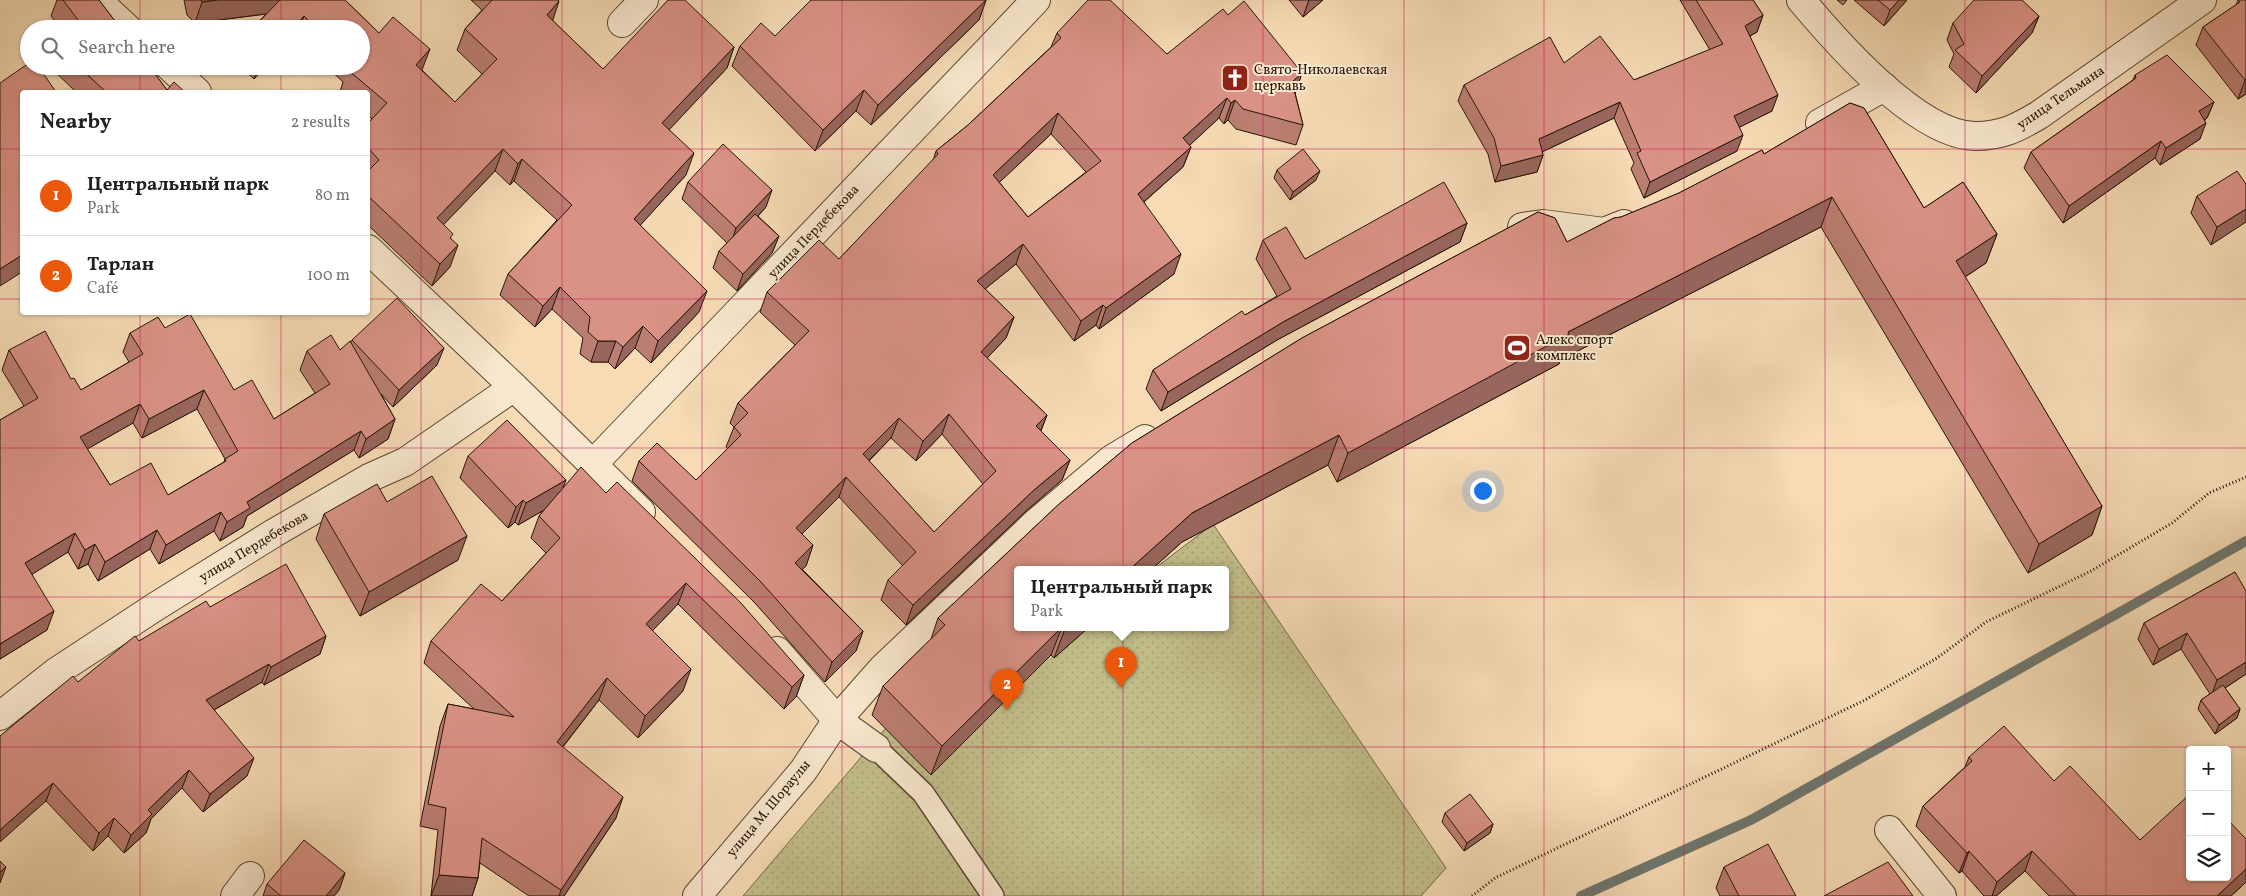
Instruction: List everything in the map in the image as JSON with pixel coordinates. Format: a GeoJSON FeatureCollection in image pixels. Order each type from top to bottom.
{"type":"FeatureCollection","features":[{"type":"Feature","properties":{"kind":"street"},"geometry":{"type":"LineString","coordinates":[[97,0],[118,20]]}},
{"type":"Feature","properties":{"kind":"street"},"geometry":{"type":"LineString","coordinates":[[622,23],[644,0]]}},
{"type":"Feature","properties":{"kind":"street","name":"улица Пердебекова"},"geometry":{"type":"LineString","coordinates":[[593,464],[1036,0]]}},
{"type":"Feature","properties":{"kind":"street","name":"улица Тельмана"},"geometry":{"type":"LineString","coordinates":[[1800,0],[1840,47],[1884,87],[1922,116],[1949,130],[1974,136],[2010,132],[2039,115],[2202,0]]}},
{"type":"Feature","properties":{"kind":"street"},"geometry":{"type":"LineString","coordinates":[[179,75],[195,90]]}},
{"type":"Feature","properties":{"kind":"street"},"geometry":{"type":"LineString","coordinates":[[1802,133],[1884,87]]}},
{"type":"Feature","properties":{"kind":"street"},"geometry":{"type":"LineString","coordinates":[[1497,240],[1523,226],[1543,224],[1604,232],[1645,215]]}},
{"type":"Feature","properties":{"kind":"street"},"geometry":{"type":"LineString","coordinates":[[370,251],[514,387],[661,532]]}},
{"type":"Feature","properties":{"kind":"street","name":"улица Пердебекова"},"geometry":{"type":"LineString","coordinates":[[0,716],[56,672],[155,607],[274,533],[369,478],[405,462],[514,387]]}},
{"type":"Feature","properties":{"kind":"street","name":"улица М. Шораулы"},"geometry":{"type":"LineString","coordinates":[[697,896],[803,770],[837,720],[882,669],[1037,522],[1112,459],[1163,429]]}},
{"type":"Feature","properties":{"kind":"street"},"geometry":{"type":"LineString","coordinates":[[762,634],[837,720],[876,748]]}},
{"type":"Feature","properties":{"kind":"street"},"geometry":{"type":"LineString","coordinates":[[1889,830],[1942,896]]}},
{"type":"Feature","properties":{"kind":"lane"},"geometry":{"type":"LineString","coordinates":[[876,748],[923,793],[993,896]]}},
{"type":"Feature","properties":{"kind":"path"},"geometry":{"type":"LineString","coordinates":[[1472,896],[1495,878],[1865,700],[1937,658],[1986,622],[2091,571],[2172,523],[2209,493],[2246,476]]}},
{"type":"Feature","properties":{"kind":"shaded area"},"geometry":{"type":"Polygon","coordinates":[[[1213,524],[1446,868],[1421,896],[743,896],[885,729],[995,594],[1014,622],[1014,631],[1229,631],[1229,566],[1158,566],[1213,524]]]}},
{"type":"Feature","properties":{"kind":"building"},"geometry":{"type":"Polygon","coordinates":[[[63,0],[99,0],[114,20],[78,20],[63,0]]]}},
{"type":"Feature","properties":{"kind":"building"},"geometry":{"type":"Polygon","coordinates":[[[201,0],[217,0],[202,2],[201,0]]]}},
{"type":"Feature","properties":{"kind":"building"},"geometry":{"type":"Polygon","coordinates":[[[280,0],[345,0],[366,20],[308,20],[304,16],[300,20],[261,20],[280,0]]]}},
{"type":"Feature","properties":{"kind":"building"},"geometry":{"type":"Polygon","coordinates":[[[492,0],[558,0],[547,15],[603,69],[668,0],[685,0],[734,47],[662,123],[694,153],[634,219],[707,291],[658,341],[643,326],[623,347],[616,341],[598,341],[588,332],[590,317],[560,287],[543,306],[508,274],[572,205],[522,159],[518,164],[503,149],[437,218],[453,234],[450,238],[458,245],[440,264],[370,198],[370,169],[379,160],[370,150],[370,121],[387,103],[354,75],[370,75],[370,24],[379,33],[393,17],[430,49],[416,65],[455,102],[497,59],[465,29],[492,0]]]}},
{"type":"Feature","properties":{"kind":"building"},"geometry":{"type":"Polygon","coordinates":[[[811,0],[986,0],[878,105],[864,90],[823,130],[740,46],[761,23],[775,36],[811,0]]]}},
{"type":"Feature","properties":{"kind":"building"},"geometry":{"type":"Polygon","coordinates":[[[1088,0],[1110,0],[1167,54],[1223,9],[1228,15],[1244,1],[1302,73],[1292,82],[1303,125],[1243,109],[1235,100],[1231,103],[1227,98],[1183,138],[1191,147],[1138,194],[1181,254],[1106,308],[1103,305],[1081,321],[1023,244],[977,281],[1014,317],[981,352],[1047,415],[1036,426],[1070,460],[1034,490],[913,605],[888,580],[916,552],[846,477],[796,528],[813,545],[795,563],[863,631],[832,662],[761,582],[639,461],[657,443],[696,480],[741,435],[734,427],[748,413],[738,403],[809,331],[767,292],[819,240],[839,259],[938,154],[936,151],[968,125],[1061,38],[1057,33],[1088,0]],[[1058,113],[993,175],[1028,217],[1101,161],[1058,113]],[[949,414],[923,441],[899,418],[863,454],[934,532],[996,471],[949,414]]]}},
{"type":"Feature","properties":{"kind":"building"},"geometry":{"type":"Polygon","coordinates":[[[1696,0],[1753,0],[1763,15],[1745,26],[1778,95],[1734,116],[1743,135],[1650,182],[1637,153],[1641,151],[1620,102],[1539,139],[1543,155],[1501,166],[1494,138],[1464,85],[1550,37],[1564,63],[1600,36],[1634,80],[1723,44],[1696,0]]]}},
{"type":"Feature","properties":{"kind":"building"},"geometry":{"type":"Polygon","coordinates":[[[1878,0],[1899,0],[1890,10],[1878,0]]]}},
{"type":"Feature","properties":{"kind":"building"},"geometry":{"type":"Polygon","coordinates":[[[1974,0],[2022,0],[2039,16],[1982,76],[1955,50],[1964,44],[1953,23],[1974,0]]]}},
{"type":"Feature","properties":{"kind":"building"},"geometry":{"type":"Polygon","coordinates":[[[2238,0],[2246,0],[2245,80],[2203,27],[2240,2],[2238,0]]]}},
{"type":"Feature","properties":{"kind":"building"},"geometry":{"type":"Polygon","coordinates":[[[2167,55],[2214,102],[2199,111],[2206,123],[2166,148],[2161,141],[2069,206],[2031,152],[2136,78],[2135,75],[2167,55]]]}},
{"type":"Feature","properties":{"kind":"building"},"geometry":{"type":"Polygon","coordinates":[[[20,69],[20,75],[44,75],[55,90],[20,90],[20,256],[0,269],[0,83],[20,69]]]}},
{"type":"Feature","properties":{"kind":"building"},"geometry":{"type":"Polygon","coordinates":[[[88,75],[156,75],[167,90],[104,90],[88,75]]]}},
{"type":"Feature","properties":{"kind":"building"},"geometry":{"type":"Polygon","coordinates":[[[174,82],[183,90],[167,90],[174,82]]]}},
{"type":"Feature","properties":{"kind":"building"},"geometry":{"type":"Polygon","coordinates":[[[1850,103],[1864,108],[1924,208],[1963,182],[1997,234],[1956,261],[2102,506],[2039,544],[1832,197],[1568,332],[1569,334],[1348,453],[1339,435],[1192,513],[1133,566],[1014,566],[1014,631],[1058,631],[942,746],[883,686],[945,625],[938,618],[1058,505],[1132,443],[1302,338],[1538,212],[1555,218],[1567,242],[1614,218],[1621,217],[1679,193],[1762,150],[1764,154],[1850,103]]]}},
{"type":"Feature","properties":{"kind":"building"},"geometry":{"type":"Polygon","coordinates":[[[723,144],[772,190],[736,228],[688,182],[723,144]]]}},
{"type":"Feature","properties":{"kind":"building"},"geometry":{"type":"Polygon","coordinates":[[[1303,149],[1320,171],[1293,192],[1277,170],[1303,149]]]}},
{"type":"Feature","properties":{"kind":"building"},"geometry":{"type":"Polygon","coordinates":[[[2237,171],[2246,184],[2246,209],[2217,227],[2197,196],[2237,171]]]}},
{"type":"Feature","properties":{"kind":"building"},"geometry":{"type":"Polygon","coordinates":[[[1444,182],[1467,223],[1283,322],[1168,392],[1153,370],[1242,311],[1245,315],[1291,289],[1263,240],[1286,227],[1305,259],[1444,182]]]}},
{"type":"Feature","properties":{"kind":"building"},"geometry":{"type":"Polygon","coordinates":[[[755,214],[779,236],[743,274],[719,251],[755,214]]]}},
{"type":"Feature","properties":{"kind":"building"},"geometry":{"type":"Polygon","coordinates":[[[397,298],[444,348],[399,390],[352,340],[397,298]]]}},
{"type":"Feature","properties":{"kind":"building"},"geometry":{"type":"Polygon","coordinates":[[[191,315],[234,390],[252,380],[274,419],[330,384],[307,351],[331,335],[340,350],[350,341],[395,419],[366,439],[361,431],[247,502],[250,508],[227,522],[221,512],[166,545],[157,530],[105,562],[95,544],[85,550],[75,533],[25,563],[54,611],[0,644],[0,420],[38,398],[9,350],[45,331],[71,379],[74,378],[81,390],[143,354],[130,333],[158,317],[165,328],[191,315]],[[204,390],[149,419],[140,404],[80,437],[110,485],[151,463],[168,495],[226,461],[225,459],[238,451],[204,390]]]}},
{"type":"Feature","properties":{"kind":"building"},"geometry":{"type":"Polygon","coordinates":[[[507,420],[566,480],[526,503],[523,500],[516,507],[468,456],[507,420]]]}},
{"type":"Feature","properties":{"kind":"building"},"geometry":{"type":"Polygon","coordinates":[[[581,467],[606,493],[617,482],[740,602],[804,675],[792,687],[686,583],[646,624],[691,669],[645,716],[607,678],[557,742],[623,797],[561,890],[482,838],[478,878],[439,875],[446,808],[428,804],[448,704],[514,717],[431,641],[481,584],[502,601],[560,538],[539,516],[581,467]]]}},
{"type":"Feature","properties":{"kind":"building"},"geometry":{"type":"Polygon","coordinates":[[[432,476],[467,536],[369,592],[324,514],[377,484],[387,502],[432,476]]]}},
{"type":"Feature","properties":{"kind":"building"},"geometry":{"type":"Polygon","coordinates":[[[286,564],[326,636],[271,667],[269,664],[206,700],[254,758],[210,794],[189,770],[148,810],[152,814],[131,835],[114,818],[99,833],[53,783],[0,830],[0,736],[73,676],[78,682],[135,636],[139,641],[206,601],[210,607],[286,564]]]}},
{"type":"Feature","properties":{"kind":"building"},"geometry":{"type":"Polygon","coordinates":[[[2235,572],[2246,591],[2246,662],[2217,680],[2187,633],[2159,649],[2144,623],[2235,572]]]}},
{"type":"Feature","properties":{"kind":"building"},"geometry":{"type":"Polygon","coordinates":[[[2223,685],[2240,709],[2219,725],[2201,700],[2223,685]]]}},
{"type":"Feature","properties":{"kind":"building"},"geometry":{"type":"Polygon","coordinates":[[[2004,726],[2054,781],[2070,766],[2140,840],[2186,798],[2186,881],[2231,881],[2231,823],[2246,839],[2246,869],[2217,896],[2076,896],[2032,851],[1997,882],[1969,851],[1967,853],[1923,806],[1972,761],[1969,757],[2004,726]]]}},
{"type":"Feature","properties":{"kind":"building"},"geometry":{"type":"Polygon","coordinates":[[[1470,794],[1493,824],[1467,843],[1445,813],[1470,794]]]}},
{"type":"Feature","properties":{"kind":"building"},"geometry":{"type":"Polygon","coordinates":[[[304,840],[345,873],[326,896],[281,896],[267,884],[304,840]]]}},
{"type":"Feature","properties":{"kind":"building"},"geometry":{"type":"Polygon","coordinates":[[[1768,844],[1796,896],[1739,896],[1724,867],[1768,844]]]}},
{"type":"Feature","properties":{"kind":"building"},"geometry":{"type":"Polygon","coordinates":[[[0,861],[6,867],[0,872],[0,861]]]}},
{"type":"Feature","properties":{"kind":"building"},"geometry":{"type":"Polygon","coordinates":[[[1888,862],[1913,896],[1824,896],[1888,862]]]}},
{"type":"Feature","properties":{"kind":"waterway"},"geometry":{"type":"LineString","coordinates":[[1581,896],[1751,820],[2246,541]]}},
{"type":"Feature","properties":{"kind":"place","name":"Свято-Николаевская церкавь"},"geometry":{"type":"Point","coordinates":[1235,78]}},
{"type":"Feature","properties":{"kind":"place","name":"Алекс спорт комплекс"},"geometry":{"type":"Point","coordinates":[1517,348]}},
{"type":"Feature","properties":{"kind":"place","name":"Центральный парк"},"geometry":{"type":"Point","coordinates":[1121,688]}},
{"type":"Feature","properties":{"kind":"place","name":"Тарлан"},"geometry":{"type":"Point","coordinates":[1007,710]}}]}
